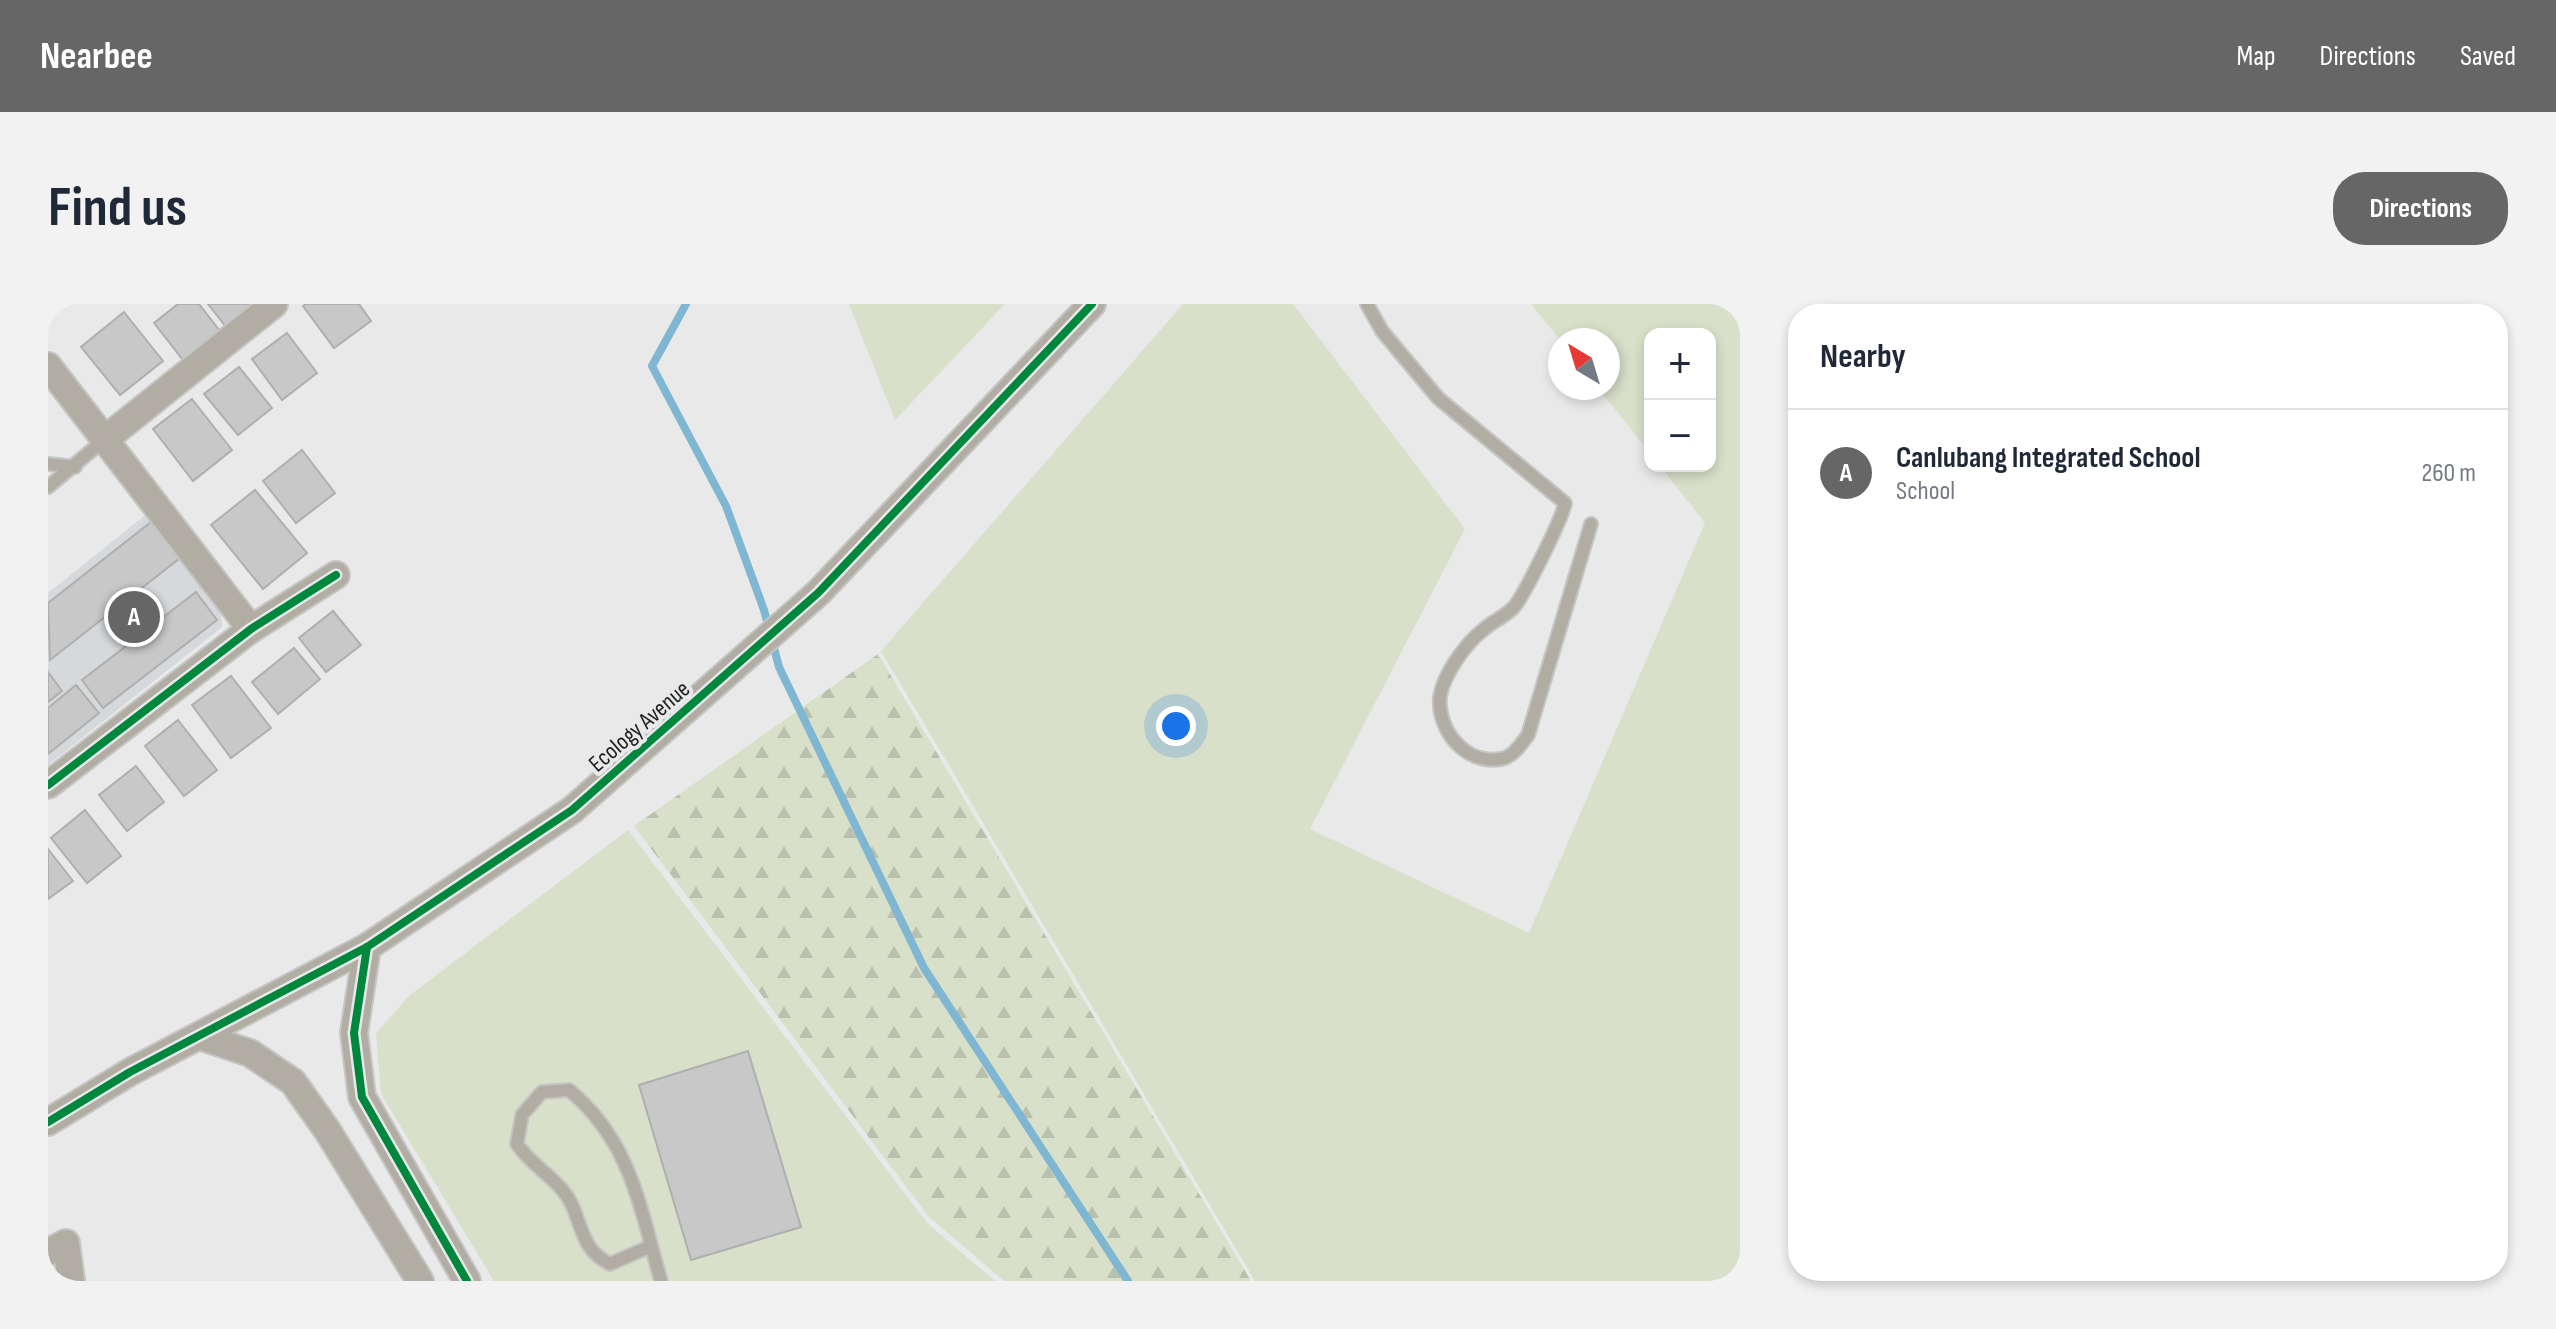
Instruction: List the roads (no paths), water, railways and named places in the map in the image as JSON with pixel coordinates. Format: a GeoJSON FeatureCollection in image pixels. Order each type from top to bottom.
{"type":"FeatureCollection","features":[{"type":"Feature","properties":{"kind":"street"},"geometry":{"type":"LineString","coordinates":[[104,440],[274,304]]}},
{"type":"Feature","properties":{"kind":"street","name":"Ecology Avenue"},"geometry":{"type":"LineString","coordinates":[[48,1122],[130,1072],[367,947],[572,810],[818,593],[1092,304]]}},
{"type":"Feature","properties":{"kind":"street"},"geometry":{"type":"LineString","coordinates":[[48,366],[251,629]]}},
{"type":"Feature","properties":{"kind":"street"},"geometry":{"type":"LineString","coordinates":[[48,785],[251,629],[336,575]]}},
{"type":"Feature","properties":{"kind":"street"},"geometry":{"type":"LineString","coordinates":[[367,947],[354,1033],[362,1097],[466,1280]]}},
{"type":"Feature","properties":{"kind":"street"},"geometry":{"type":"LineString","coordinates":[[199,1036],[250,1053],[293,1082],[420,1281]]}},
{"type":"Feature","properties":{"kind":"street"},"geometry":{"type":"LineString","coordinates":[[368,1196],[402,1169]]}},
{"type":"Feature","properties":{"kind":"street"},"geometry":{"type":"LineString","coordinates":[[48,1252],[66,1243],[71,1281]]}},
{"type":"Feature","properties":{"kind":"lane"},"geometry":{"type":"LineString","coordinates":[[1367,304],[1382,331],[1438,398],[1484,440],[1565,503],[1560,520],[1515,607],[1467,646],[1440,695],[1446,733],[1455,744],[1483,757],[1502,759],[1516,750],[1528,735],[1591,524]]}},
{"type":"Feature","properties":{"kind":"lane"},"geometry":{"type":"LineString","coordinates":[[48,487],[104,440]]}},
{"type":"Feature","properties":{"kind":"lane"},"geometry":{"type":"LineString","coordinates":[[48,464],[75,467]]}},
{"type":"Feature","properties":{"kind":"lane"},"geometry":{"type":"LineString","coordinates":[[651,1246],[610,1264],[595,1257],[583,1239],[570,1202],[553,1181],[527,1160],[517,1144],[522,1115],[542,1092],[569,1090],[595,1111],[621,1153],[640,1198],[661,1281]]}},
{"type":"Feature","properties":{"kind":"waterway"},"geometry":{"type":"LineString","coordinates":[[686,304],[652,366],[726,506],[764,610],[779,667],[924,968],[1128,1281]]}},
{"type":"Feature","properties":{"kind":"place","name":"Canlubang Integrated School"},"geometry":{"type":"Point","coordinates":[134,617]}}]}
